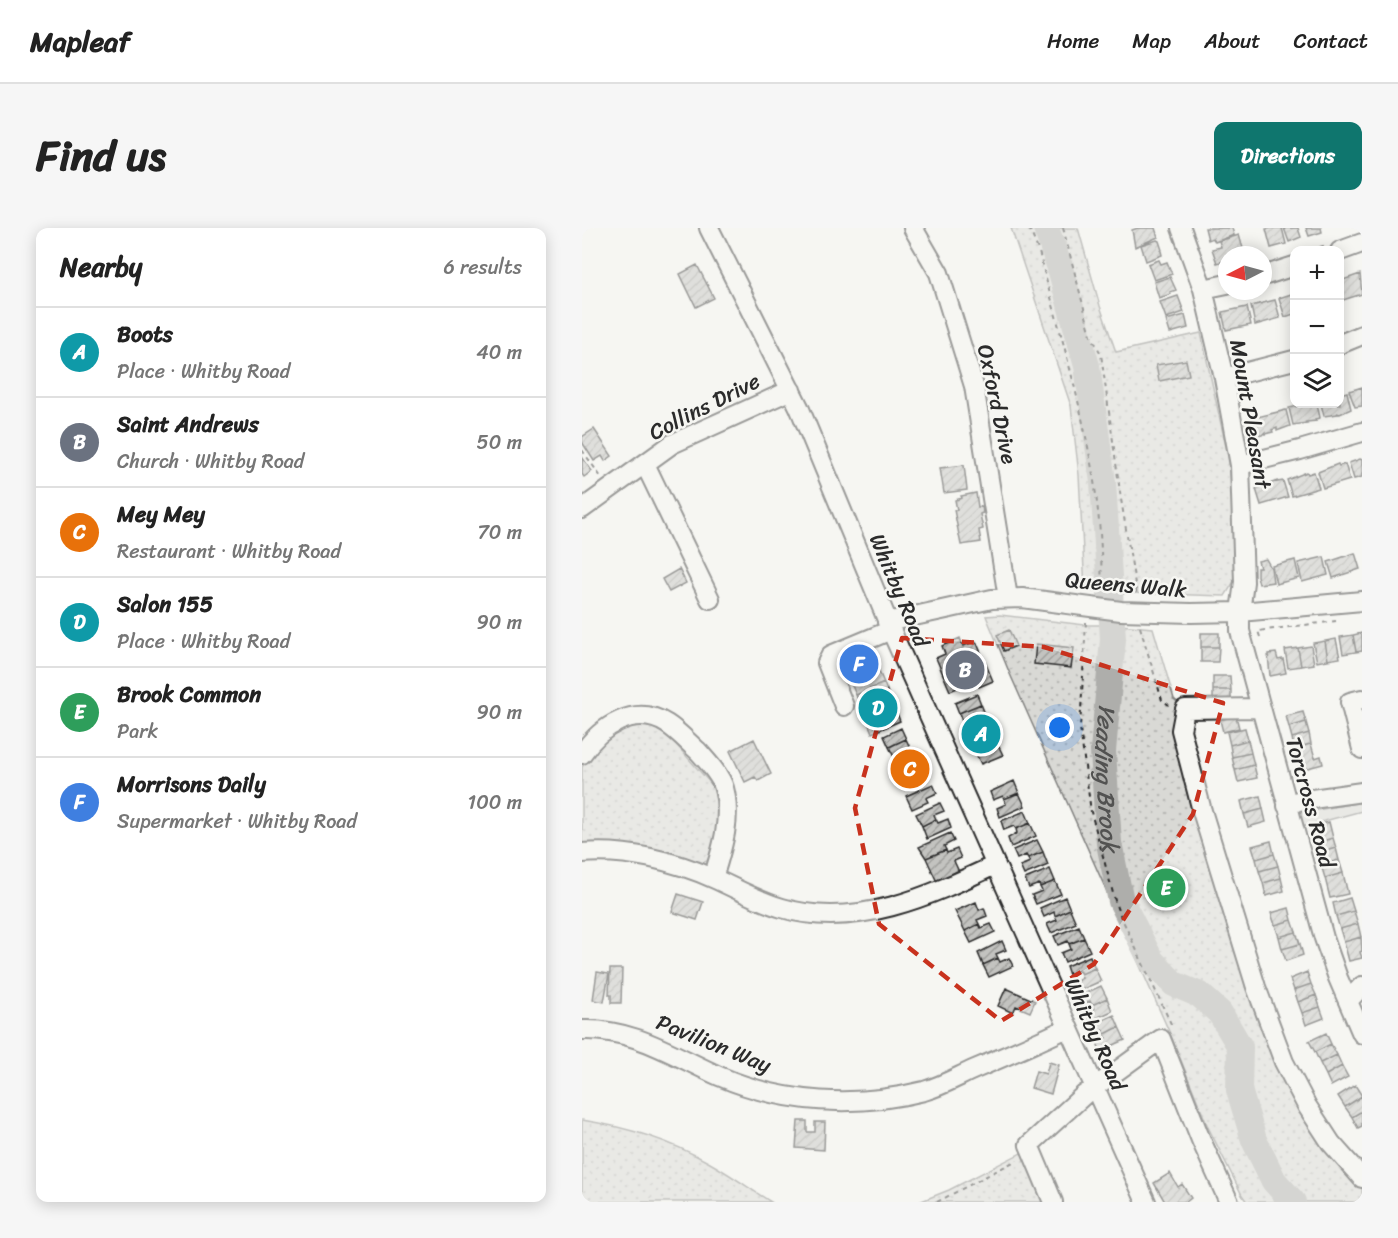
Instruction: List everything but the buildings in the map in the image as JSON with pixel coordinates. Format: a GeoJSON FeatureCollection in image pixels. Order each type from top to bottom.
{"type":"FeatureCollection","features":[{"type":"Feature","properties":{"kind":"street","name":"Whitby Road"},"geometry":{"type":"LineString","coordinates":[[709,228],[791,390],[889,626],[1146,1202]]}},
{"type":"Feature","properties":{"kind":"street","name":"Oxford Drive"},"geometry":{"type":"LineString","coordinates":[[913,228],[939,273],[974,386],[1008,598]]}},
{"type":"Feature","properties":{"kind":"street","name":"Mount Pleasant"},"geometry":{"type":"LineString","coordinates":[[1181,228],[1203,290],[1224,378],[1240,465],[1244,582],[1240,612]]}},
{"type":"Feature","properties":{"kind":"street"},"geometry":{"type":"LineString","coordinates":[[1344,250],[1362,243]]}},
{"type":"Feature","properties":{"kind":"street"},"geometry":{"type":"LineString","coordinates":[[1272,273],[1290,267]]}},
{"type":"Feature","properties":{"kind":"street"},"geometry":{"type":"LineString","coordinates":[[1203,290],[1218,286]]}},
{"type":"Feature","properties":{"kind":"street"},"geometry":{"type":"LineString","coordinates":[[1344,342],[1362,335]]}},
{"type":"Feature","properties":{"kind":"street"},"geometry":{"type":"LineString","coordinates":[[1224,378],[1290,361]]}},
{"type":"Feature","properties":{"kind":"street","name":"Collins Drive"},"geometry":{"type":"LineString","coordinates":[[582,509],[672,444],[791,390]]}},
{"type":"Feature","properties":{"kind":"street"},"geometry":{"type":"LineString","coordinates":[[1240,465],[1362,432]]}},
{"type":"Feature","properties":{"kind":"street"},"geometry":{"type":"LineString","coordinates":[[645,464],[710,599]]}},
{"type":"Feature","properties":{"kind":"street","name":"Queens Walk"},"geometry":{"type":"LineString","coordinates":[[844,706],[827,663],[831,655],[889,626],[992,599],[1022,598],[1121,611],[1240,612],[1362,601]]}},
{"type":"Feature","properties":{"kind":"street","name":"Torcross Road"},"geometry":{"type":"LineString","coordinates":[[1240,612],[1240,631],[1324,938],[1362,1034]]}},
{"type":"Feature","properties":{"kind":"street"},"geometry":{"type":"LineString","coordinates":[[1362,699],[1350,702],[1362,749]]}},
{"type":"Feature","properties":{"kind":"street"},"geometry":{"type":"LineString","coordinates":[[1260,708],[1185,709],[1181,730],[1202,811],[1256,987],[1284,1062],[1307,1106],[1331,1143],[1362,1178]]}},
{"type":"Feature","properties":{"kind":"street"},"geometry":{"type":"LineString","coordinates":[[582,754],[607,727],[625,718],[646,715],[666,723],[686,740],[706,760],[724,786],[728,820],[713,878]]}},
{"type":"Feature","properties":{"kind":"street"},"geometry":{"type":"LineString","coordinates":[[1287,806],[1298,801],[1362,792]]}},
{"type":"Feature","properties":{"kind":"street"},"geometry":{"type":"LineString","coordinates":[[582,853],[610,853],[660,860],[713,878],[754,898],[783,908],[810,914],[840,916],[906,902],[995,865]]}},
{"type":"Feature","properties":{"kind":"street"},"geometry":{"type":"LineString","coordinates":[[1348,1001],[1362,986]]}},
{"type":"Feature","properties":{"kind":"street","name":"Pavilion Way"},"geometry":{"type":"LineString","coordinates":[[582,1029],[601,1029],[643,1039],[748,1087],[786,1097],[833,1101],[879,1101],[927,1090],[1067,1028]]}},
{"type":"Feature","properties":{"kind":"street"},"geometry":{"type":"LineString","coordinates":[[1053,1202],[1029,1146],[1094,1089],[1161,1039],[1200,1140],[1229,1202]]}},
{"type":"Feature","properties":{"kind":"path"},"geometry":{"type":"LineString","coordinates":[[1029,228],[1039,252],[1082,418],[1092,470],[1102,564],[1080,728],[1091,812],[1117,908],[1173,1028],[1161,1039]]}},
{"type":"Feature","properties":{"kind":"path"},"geometry":{"type":"LineString","coordinates":[[1063,228],[1091,335],[1101,354],[1137,599]]}},
{"type":"Feature","properties":{"kind":"path"},"geometry":{"type":"LineString","coordinates":[[582,450],[610,488]]}},
{"type":"Feature","properties":{"kind":"path"},"geometry":{"type":"LineString","coordinates":[[1260,638],[1258,631],[1341,620]]}},
{"type":"Feature","properties":{"kind":"path"},"geometry":{"type":"LineString","coordinates":[[1139,623],[1162,700],[1174,709],[1185,709]]}},
{"type":"Feature","properties":{"kind":"path"},"geometry":{"type":"LineString","coordinates":[[937,1202],[1023,1157],[1029,1146]]}},
{"type":"Feature","properties":{"kind":"highlighted area"},"geometry":{"type":"Polygon","coordinates":[[[902,638],[1044,647],[1223,703],[1193,814],[1094,964],[1001,1021],[879,924],[855,808],[902,638]]]}},
{"type":"Feature","properties":{"kind":"shaded area"},"geometry":{"type":"Polygon","coordinates":[[[1011,228],[1078,228],[1100,306],[1116,352],[1201,333],[1228,456],[1234,509],[1235,580],[1225,596],[1128,593],[1118,595],[1085,589],[1079,475],[1071,406],[1011,228]]]}},
{"type":"Feature","properties":{"kind":"shaded area"},"geometry":{"type":"Polygon","coordinates":[[[1000,615],[1085,625],[1153,628],[1174,699],[1185,709],[1182,722],[1267,1015],[1362,1187],[1362,1202],[1247,1202],[1242,1195],[1208,1127],[1172,1038],[986,616],[1000,615]]]}},
{"type":"Feature","properties":{"kind":"shaded area"},"geometry":{"type":"Polygon","coordinates":[[[626,726],[645,726],[664,731],[712,785],[719,808],[718,829],[714,849],[707,861],[697,865],[582,847],[582,767],[612,731],[626,726]]]}},
{"type":"Feature","properties":{"kind":"shaded area"},"geometry":{"type":"Polygon","coordinates":[[[1362,802],[1362,811],[1302,827],[1300,813],[1362,802]]]}},
{"type":"Feature","properties":{"kind":"shaded area"},"geometry":{"type":"Polygon","coordinates":[[[582,1120],[615,1126],[678,1147],[716,1167],[771,1202],[582,1202],[582,1120]]]}},
{"type":"Feature","properties":{"kind":"shaded area"},"geometry":{"type":"Polygon","coordinates":[[[1025,1151],[1050,1202],[919,1202],[949,1190],[1025,1151]]]}},
{"type":"Feature","properties":{"kind":"waterway","name":"Yeading Brook"},"geometry":{"type":"LineString","coordinates":[[1046,228],[1060,268],[1087,366],[1103,482],[1113,639],[1103,751],[1109,843],[1121,901],[1151,960],[1174,984],[1200,995],[1220,1013],[1240,1047],[1239,1090],[1254,1140],[1274,1181],[1293,1202]]}},
{"type":"Feature","properties":{"kind":"place","name":"Morrisons Daily"},"geometry":{"type":"Point","coordinates":[859,664]}},
{"type":"Feature","properties":{"kind":"place","name":"Saint Andrews"},"geometry":{"type":"Point","coordinates":[965,670]}},
{"type":"Feature","properties":{"kind":"place","name":"Salon 155"},"geometry":{"type":"Point","coordinates":[878,708]}},
{"type":"Feature","properties":{"kind":"place","name":"Boots"},"geometry":{"type":"Point","coordinates":[981,734]}},
{"type":"Feature","properties":{"kind":"place","name":"Mey Mey"},"geometry":{"type":"Point","coordinates":[910,769]}},
{"type":"Feature","properties":{"kind":"place","name":"Brook Common"},"geometry":{"type":"Point","coordinates":[1166,888]}}]}
